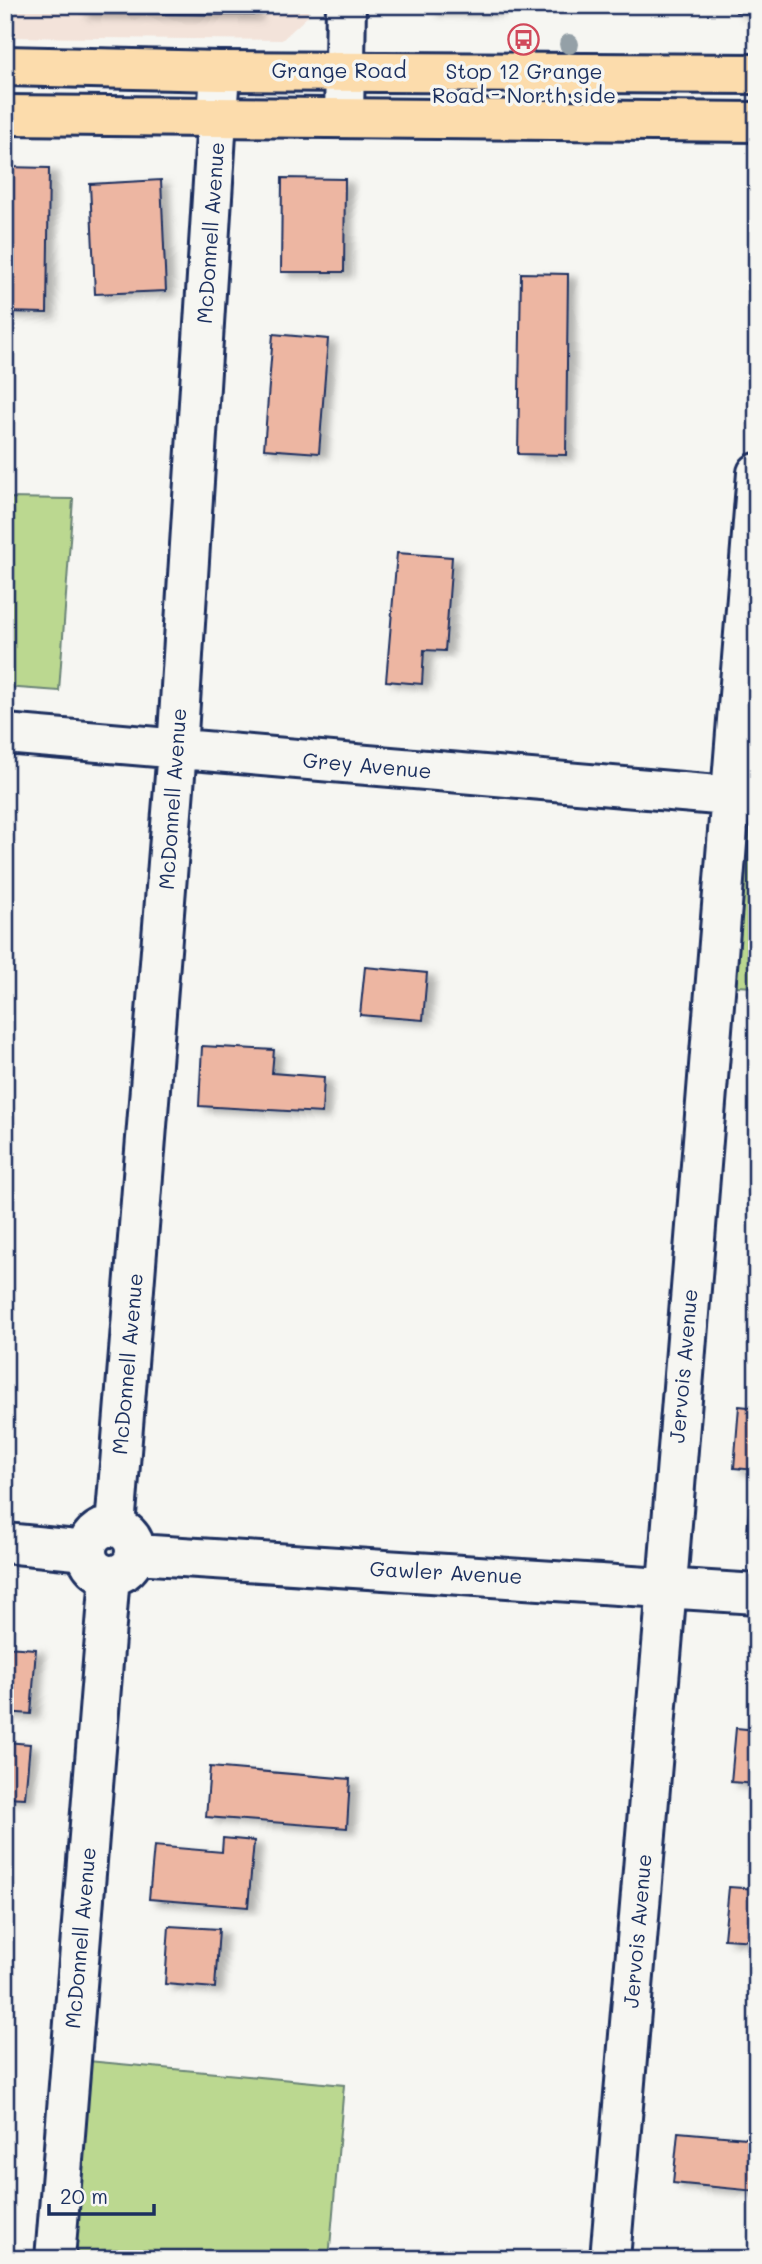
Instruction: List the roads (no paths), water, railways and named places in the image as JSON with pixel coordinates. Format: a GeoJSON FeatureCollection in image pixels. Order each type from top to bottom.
{"type":"FeatureCollection","features":[{"type":"Feature","properties":{"kind":"main road","name":"Grange Road"},"geometry":{"type":"LineString","coordinates":[[5,66],[220,71],[757,74]]}},
{"type":"Feature","properties":{"kind":"main road"},"geometry":{"type":"LineString","coordinates":[[5,115],[757,122]]}},
{"type":"Feature","properties":{"kind":"street"},"geometry":{"type":"LineString","coordinates":[[344,118],[346,5]]}},
{"type":"Feature","properties":{"kind":"street","name":"McDonnell Avenue"},"geometry":{"type":"LineString","coordinates":[[55,2259],[177,750],[220,71]]}},
{"type":"Feature","properties":{"kind":"street","name":"Jervois Avenue"},"geometry":{"type":"LineString","coordinates":[[610,2259],[757,473]]}},
{"type":"Feature","properties":{"kind":"street","name":"Grey Avenue"},"geometry":{"type":"LineString","coordinates":[[5,734],[729,796]]}},
{"type":"Feature","properties":{"kind":"street","name":"Gawler Avenue"},"geometry":{"type":"LineString","coordinates":[[5,1543],[757,1594]]}},
{"type":"Feature","properties":{"kind":"place","name":"Stop 12 Grange Road - North side"},"geometry":{"type":"Point","coordinates":[524,40]}}]}
